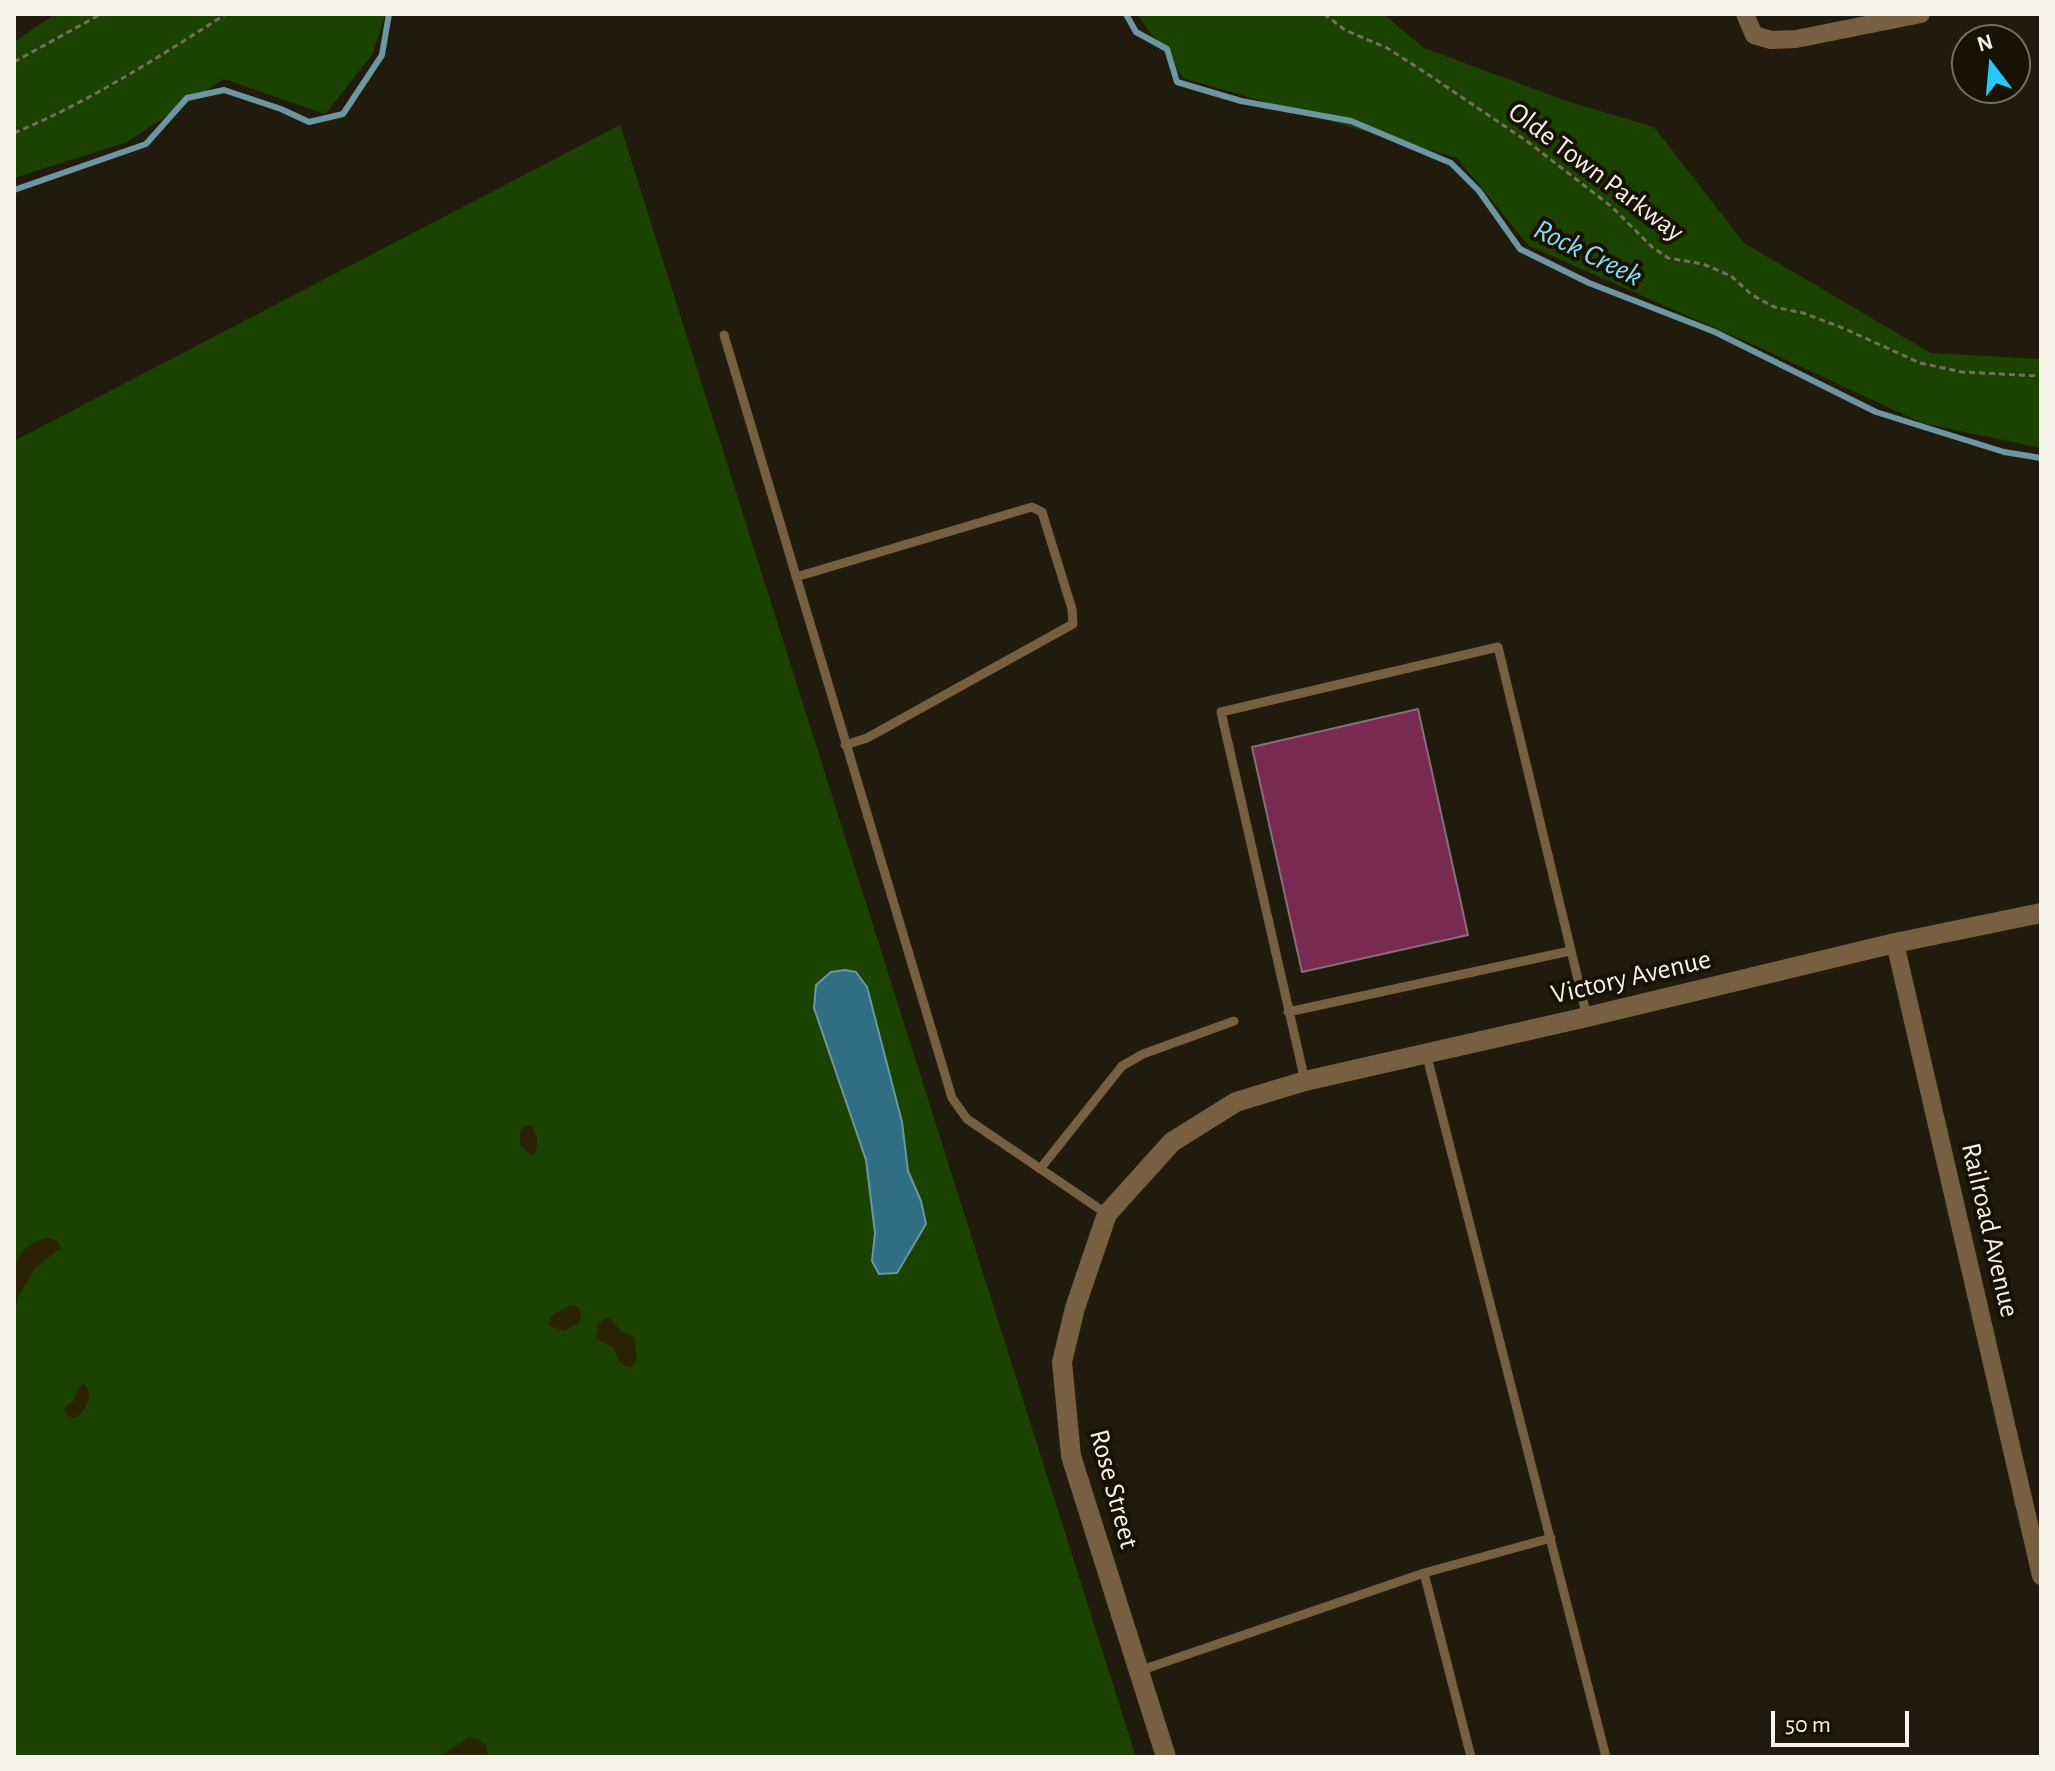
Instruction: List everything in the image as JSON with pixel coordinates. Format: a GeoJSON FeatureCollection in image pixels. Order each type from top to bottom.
{"type":"FeatureCollection","features":[{"type":"Feature","properties":{"kind":"street"},"geometry":{"type":"LineString","coordinates":[[1745,14],[1754,35],[1771,40],[1799,38],[1921,14]]}},
{"type":"Feature","properties":{"kind":"street","name":"Victory Avenue"},"geometry":{"type":"LineString","coordinates":[[1236,1102],[1305,1081],[1895,943],[2041,913]]}},
{"type":"Feature","properties":{"kind":"street","name":"Railroad Avenue"},"geometry":{"type":"LineString","coordinates":[[1895,943],[2041,1576]]}},
{"type":"Feature","properties":{"kind":"street","name":"Rose Street"},"geometry":{"type":"LineString","coordinates":[[1166,1757],[1071,1456],[1062,1362],[1075,1308],[1107,1214],[1172,1142],[1236,1102]]}},
{"type":"Feature","properties":{"kind":"lane"},"geometry":{"type":"LineString","coordinates":[[724,335],[952,1098],[967,1119],[1107,1214]]}},
{"type":"Feature","properties":{"kind":"lane"},"geometry":{"type":"LineString","coordinates":[[796,577],[1032,507],[1042,512],[1072,609],[1073,624],[867,738],[845,745]]}},
{"type":"Feature","properties":{"kind":"lane"},"geometry":{"type":"LineString","coordinates":[[1305,1081],[1221,712],[1498,647],[1587,1017]]}},
{"type":"Feature","properties":{"kind":"lane"},"geometry":{"type":"LineString","coordinates":[[1288,1012],[1570,951]]}},
{"type":"Feature","properties":{"kind":"lane"},"geometry":{"type":"LineString","coordinates":[[1040,1169],[1122,1066],[1143,1054],[1234,1021]]}},
{"type":"Feature","properties":{"kind":"lane"},"geometry":{"type":"LineString","coordinates":[[1426,1053],[1606,1757]]}},
{"type":"Feature","properties":{"kind":"lane"},"geometry":{"type":"LineString","coordinates":[[1139,1671],[1424,1573],[1551,1538]]}},
{"type":"Feature","properties":{"kind":"lane"},"geometry":{"type":"LineString","coordinates":[[1424,1573],[1471,1757]]}},
{"type":"Feature","properties":{"kind":"path"},"geometry":{"type":"LineString","coordinates":[[14,62],[101,14]]}},
{"type":"Feature","properties":{"kind":"path"},"geometry":{"type":"LineString","coordinates":[[14,133],[51,118],[113,85],[226,14]]}},
{"type":"Feature","properties":{"kind":"path","name":"Olde Town Parkway"},"geometry":{"type":"LineString","coordinates":[[1324,14],[1345,30],[1387,48],[1528,142],[1612,207],[1651,246],[1668,258],[1703,264],[1731,276],[1752,295],[1774,307],[1803,313],[1843,328],[1920,363],[1962,372],[2041,376]]}},
{"type":"Feature","properties":{"kind":"green space"},"geometry":{"type":"Polygon","coordinates":[[[55,14],[386,14],[372,55],[325,114],[224,79],[127,142],[14,178],[14,42],[55,14]]]}},
{"type":"Feature","properties":{"kind":"green space"},"geometry":{"type":"Polygon","coordinates":[[[1137,14],[1383,14],[1424,48],[1567,101],[1654,127],[1744,243],[1931,353],[2041,359],[2041,448],[1922,423],[1529,246],[1457,158],[1183,78],[1137,14]]]}},
{"type":"Feature","properties":{"kind":"green space"},"geometry":{"type":"Polygon","coordinates":[[[620,125],[1136,1757],[14,1757],[14,441],[620,125]]]}},
{"type":"Feature","properties":{"kind":"sand"},"geometry":{"type":"Polygon","coordinates":[[[527,1125],[532,1126],[537,1139],[535,1153],[531,1155],[520,1145],[520,1131],[527,1125]]]}},
{"type":"Feature","properties":{"kind":"sand"},"geometry":{"type":"Polygon","coordinates":[[[47,1238],[57,1241],[61,1248],[36,1267],[18,1296],[14,1314],[15,1267],[25,1250],[47,1238]]]}},
{"type":"Feature","properties":{"kind":"sand"},"geometry":{"type":"Polygon","coordinates":[[[573,1305],[578,1307],[581,1316],[576,1325],[564,1331],[549,1326],[554,1315],[573,1305]]]}},
{"type":"Feature","properties":{"kind":"sand"},"geometry":{"type":"Polygon","coordinates":[[[609,1317],[622,1332],[634,1336],[637,1360],[630,1368],[621,1363],[614,1348],[596,1339],[598,1323],[609,1317]]]}},
{"type":"Feature","properties":{"kind":"sand"},"geometry":{"type":"Polygon","coordinates":[[[84,1384],[89,1392],[86,1407],[75,1418],[68,1416],[64,1411],[66,1405],[73,1402],[79,1386],[84,1384]]]}},
{"type":"Feature","properties":{"kind":"sand"},"geometry":{"type":"Polygon","coordinates":[[[469,1737],[486,1745],[488,1757],[439,1757],[469,1737]]]}},
{"type":"Feature","properties":{"kind":"water"},"geometry":{"type":"Polygon","coordinates":[[[831,972],[856,972],[867,987],[902,1122],[908,1171],[921,1201],[926,1224],[897,1273],[879,1274],[872,1261],[875,1233],[866,1160],[814,1008],[816,985],[831,972]]]}},
{"type":"Feature","properties":{"kind":"building"},"geometry":{"type":"Polygon","coordinates":[[[1418,709],[1468,935],[1302,972],[1252,747],[1418,709]]]}},
{"type":"Feature","properties":{"kind":"waterway","name":"Rock Creek"},"geometry":{"type":"LineString","coordinates":[[14,190],[146,144],[187,98],[224,90],[309,122],[343,114],[382,55],[389,14]]}},
{"type":"Feature","properties":{"kind":"waterway","name":"Rock Creek"},"geometry":{"type":"LineString","coordinates":[[1126,14],[1136,32],[1167,49],[1177,82],[1241,101],[1351,121],[1451,163],[1479,191],[1520,249],[1589,283],[1715,332],[1876,412],[2004,452],[2041,458]]}}]}
